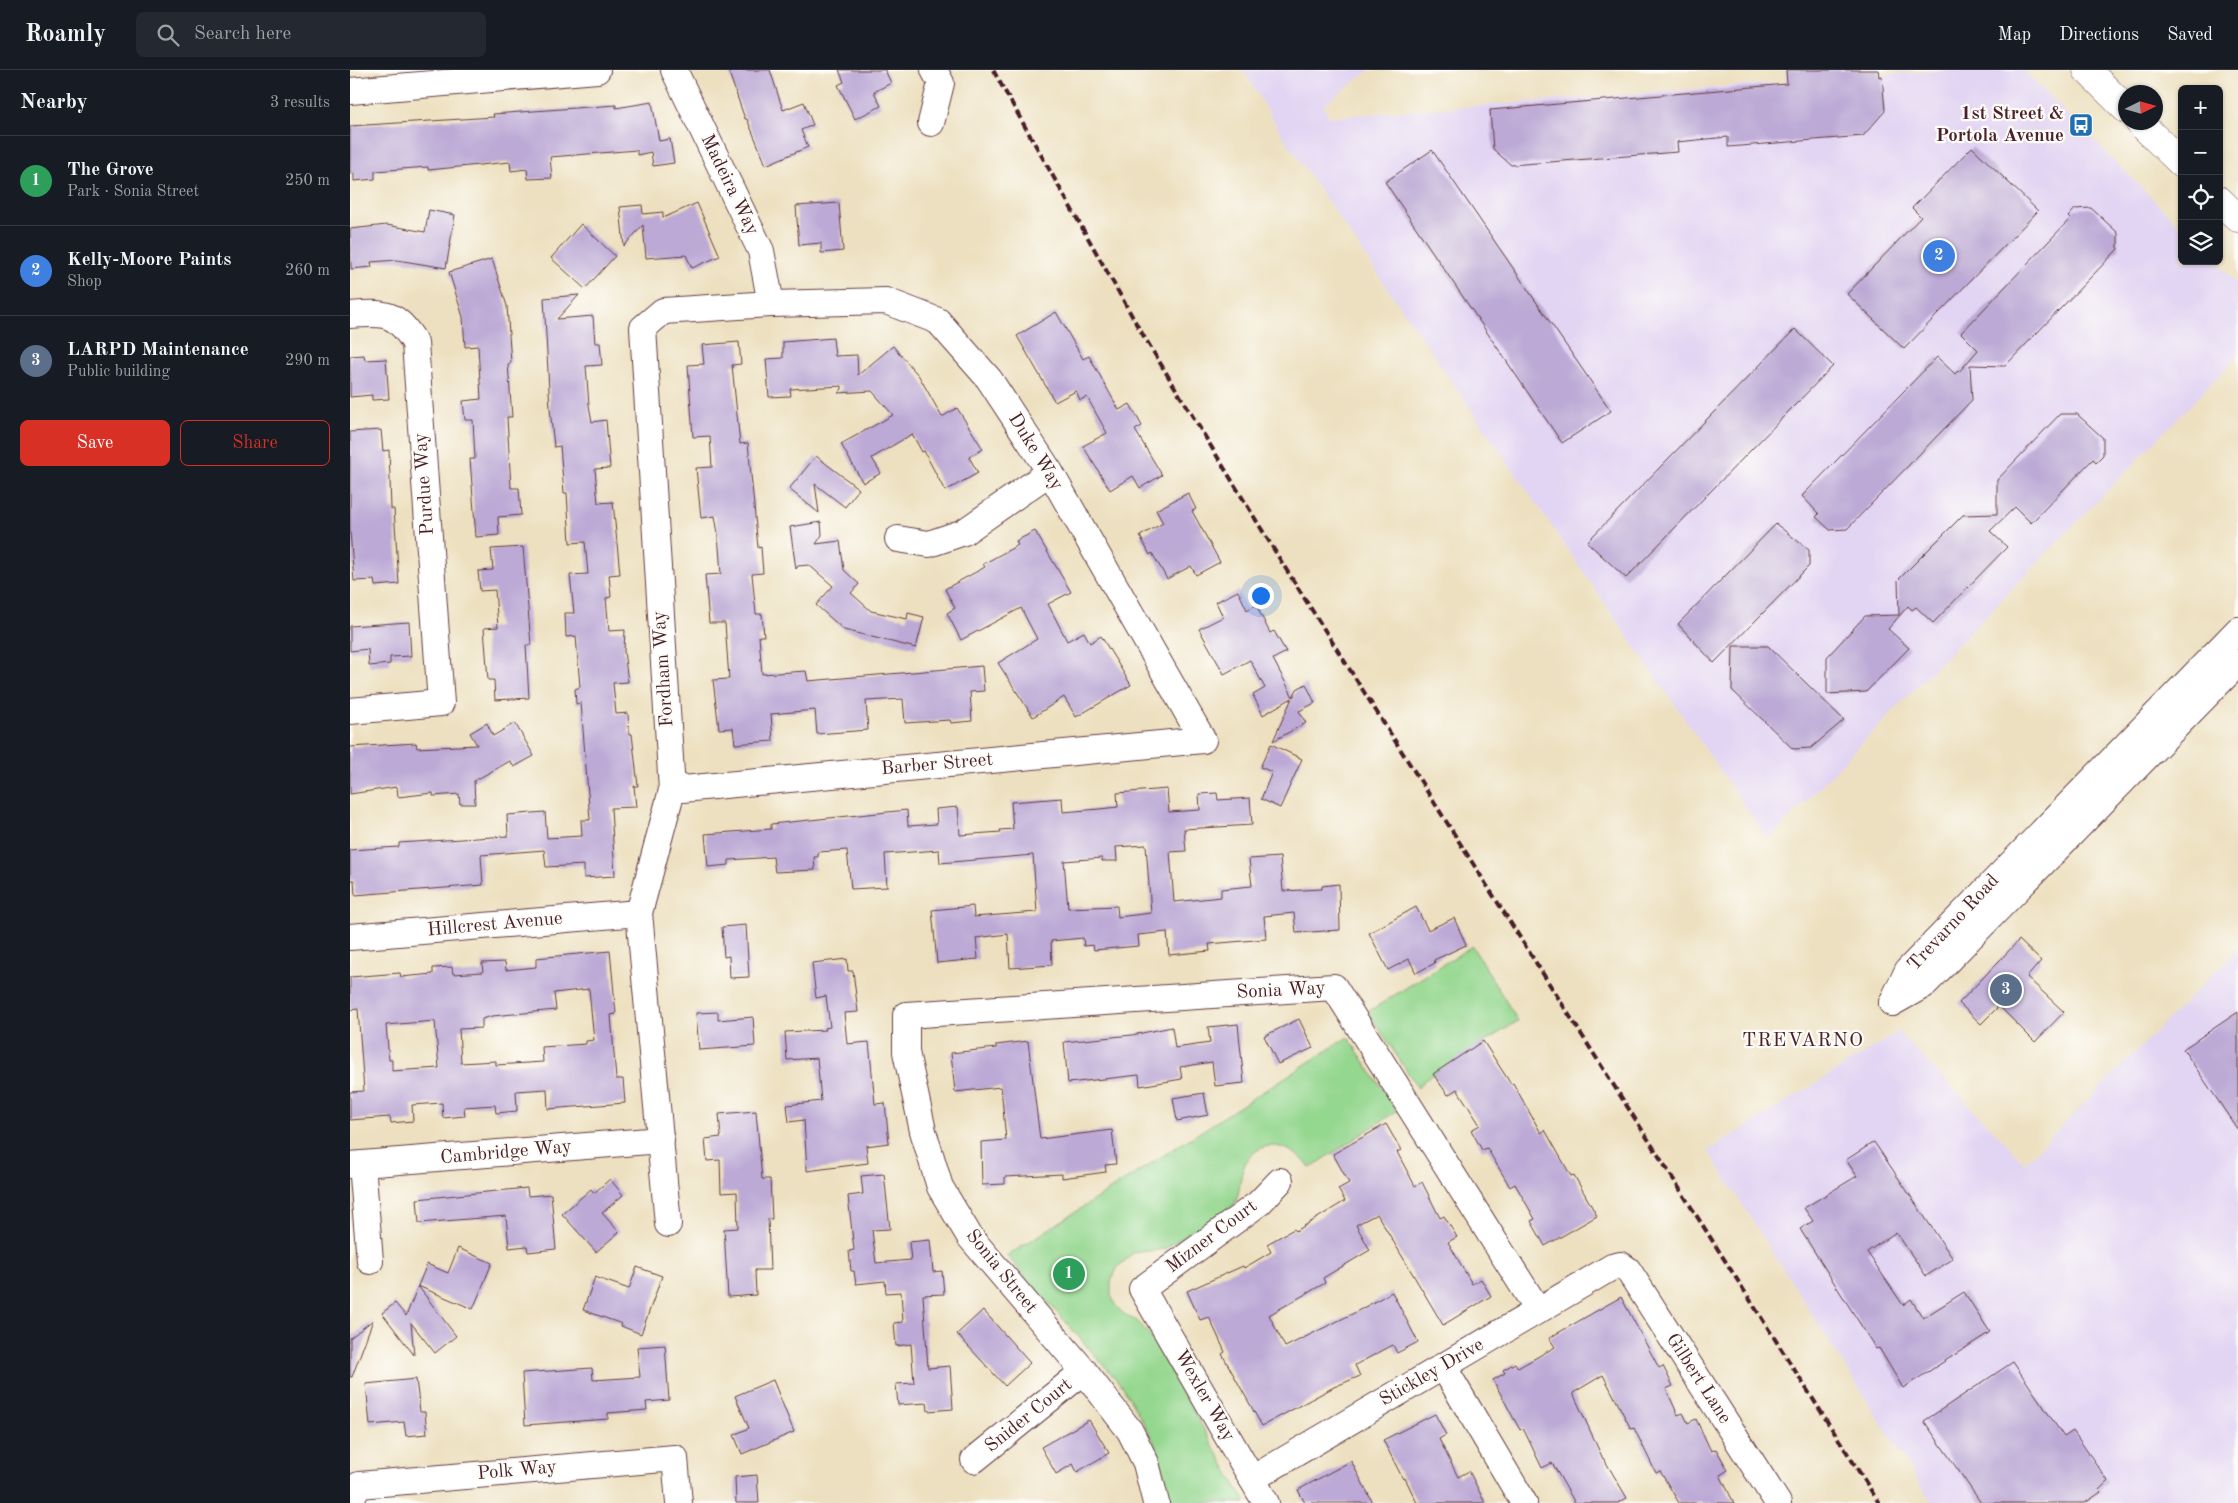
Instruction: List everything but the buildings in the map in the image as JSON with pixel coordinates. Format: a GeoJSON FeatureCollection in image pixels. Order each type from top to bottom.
{"type":"FeatureCollection","features":[{"type":"Feature","properties":{"kind":"main road"},"geometry":{"type":"LineString","coordinates":[[2087,70],[2118,101]]}},
{"type":"Feature","properties":{"kind":"main road"},"geometry":{"type":"LineString","coordinates":[[2108,70],[2118,86]]}},
{"type":"Feature","properties":{"kind":"main road"},"geometry":{"type":"LineString","coordinates":[[2147,130],[2178,160]]}},
{"type":"Feature","properties":{"kind":"main road"},"geometry":{"type":"LineString","coordinates":[[2223,204],[2238,218]]}},
{"type":"Feature","properties":{"kind":"street"},"geometry":{"type":"LineString","coordinates":[[350,91],[425,77],[597,70]]}},
{"type":"Feature","properties":{"kind":"street","name":"Madeira Way"},"geometry":{"type":"LineString","coordinates":[[674,70],[761,252],[771,304]]}},
{"type":"Feature","properties":{"kind":"street"},"geometry":{"type":"LineString","coordinates":[[931,123],[940,83],[934,70]]}},
{"type":"Feature","properties":{"kind":"street","name":"Duke Way"},"geometry":{"type":"LineString","coordinates":[[771,304],[886,301],[938,321],[989,379],[1050,472],[1203,740]]}},
{"type":"Feature","properties":{"kind":"street","name":"Fordham Way"},"geometry":{"type":"LineString","coordinates":[[668,1224],[662,1140],[639,913],[672,790],[643,328],[663,311],[771,304]]}},
{"type":"Feature","properties":{"kind":"street","name":"Purdue Way"},"geometry":{"type":"LineString","coordinates":[[350,315],[390,316],[404,325],[415,343],[441,704],[350,711]]}},
{"type":"Feature","properties":{"kind":"street"},"geometry":{"type":"LineString","coordinates":[[898,539],[929,544],[964,532],[1050,472]]}},
{"type":"Feature","properties":{"kind":"street","name":"Trevarno Road"},"geometry":{"type":"LineString","coordinates":[[2238,630],[1908,970],[1892,1002],[1924,985],[2238,663]]}},
{"type":"Feature","properties":{"kind":"street","name":"Barber Street"},"geometry":{"type":"LineString","coordinates":[[672,790],[1203,740]]}},
{"type":"Feature","properties":{"kind":"street","name":"Hillcrest Avenue"},"geometry":{"type":"LineString","coordinates":[[350,937],[639,913]]}},
{"type":"Feature","properties":{"kind":"street","name":"Sonia Way"},"geometry":{"type":"LineString","coordinates":[[906,1015],[1334,987],[1538,1310]]}},
{"type":"Feature","properties":{"kind":"street","name":"Sonia Street"},"geometry":{"type":"LineString","coordinates":[[906,1015],[906,1052],[923,1131],[940,1187],[970,1237],[1084,1371],[1130,1431],[1146,1463],[1156,1503]]}},
{"type":"Feature","properties":{"kind":"street","name":"Cambridge Way"},"geometry":{"type":"LineString","coordinates":[[356,1165],[662,1140]]}},
{"type":"Feature","properties":{"kind":"street"},"geometry":{"type":"LineString","coordinates":[[356,1165],[370,1261]]}},
{"type":"Feature","properties":{"kind":"street","name":"Mizner Court"},"geometry":{"type":"LineString","coordinates":[[1142,1289],[1259,1203],[1280,1181]]}},
{"type":"Feature","properties":{"kind":"street","name":"Gilbert Lane"},"geometry":{"type":"LineString","coordinates":[[1612,1267],[1621,1265],[1628,1270],[1778,1503]]}},
{"type":"Feature","properties":{"kind":"street","name":"Stickley Drive"},"geometry":{"type":"LineString","coordinates":[[1252,1479],[1612,1267]]}},
{"type":"Feature","properties":{"kind":"street","name":"Wexler Way"},"geometry":{"type":"LineString","coordinates":[[1142,1289],[1266,1503]]}},
{"type":"Feature","properties":{"kind":"street"},"geometry":{"type":"LineString","coordinates":[[1443,1366],[1524,1503]]}},
{"type":"Feature","properties":{"kind":"street","name":"Snider Court"},"geometry":{"type":"LineString","coordinates":[[974,1460],[1084,1371]]}},
{"type":"Feature","properties":{"kind":"street","name":"Polk Way"},"geometry":{"type":"LineString","coordinates":[[355,1494],[675,1458],[679,1503]]}},
{"type":"Feature","properties":{"kind":"shaded area"},"geometry":{"type":"Polygon","coordinates":[[[1243,70],[1370,70],[1323,105],[1329,117],[1945,70],[2023,70],[2178,224],[2178,265],[2219,265],[2238,285],[2238,356],[1768,840],[1286,141],[1243,70]]]}},
{"type":"Feature","properties":{"kind":"shaded area"},"geometry":{"type":"Polygon","coordinates":[[[2238,949],[2238,1503],[1932,1503],[1708,1151],[1898,1032],[2025,1163],[2238,949]]]}},
{"type":"Feature","properties":{"kind":"green space"},"geometry":{"type":"Polygon","coordinates":[[[1472,946],[1518,1021],[1425,1079],[1418,1088],[1368,1012],[1472,946]]]}},
{"type":"Feature","properties":{"kind":"green space"},"geometry":{"type":"Polygon","coordinates":[[[1348,1037],[1397,1111],[1310,1168],[1288,1149],[1270,1146],[1261,1148],[1253,1153],[1246,1162],[1238,1196],[1233,1206],[1164,1249],[1133,1253],[1118,1267],[1111,1281],[1111,1294],[1115,1305],[1124,1314],[1137,1321],[1148,1332],[1246,1503],[1171,1503],[1157,1447],[1123,1387],[1007,1256],[1348,1037]]]}},
{"type":"Feature","properties":{"kind":"railway"},"geometry":{"type":"LineString","coordinates":[[993,70],[1140,330],[1284,566],[1879,1503]]}},
{"type":"Feature","properties":{"kind":"place","name":"1st Street & Portola Avenue"},"geometry":{"type":"Point","coordinates":[2081,125]}},
{"type":"Feature","properties":{"kind":"place","name":"Kelly-Moore Paints"},"geometry":{"type":"Point","coordinates":[1939,256]}},
{"type":"Feature","properties":{"kind":"place","name":"LARPD Maintenance"},"geometry":{"type":"Point","coordinates":[2006,990]}},
{"type":"Feature","properties":{"kind":"place","name":"The Grove"},"geometry":{"type":"Point","coordinates":[1069,1274]}},
{"type":"Feature","properties":{"kind":"district","name":"TREVARNO"},"geometry":{"type":"Point","coordinates":[1803,1041]}}]}
